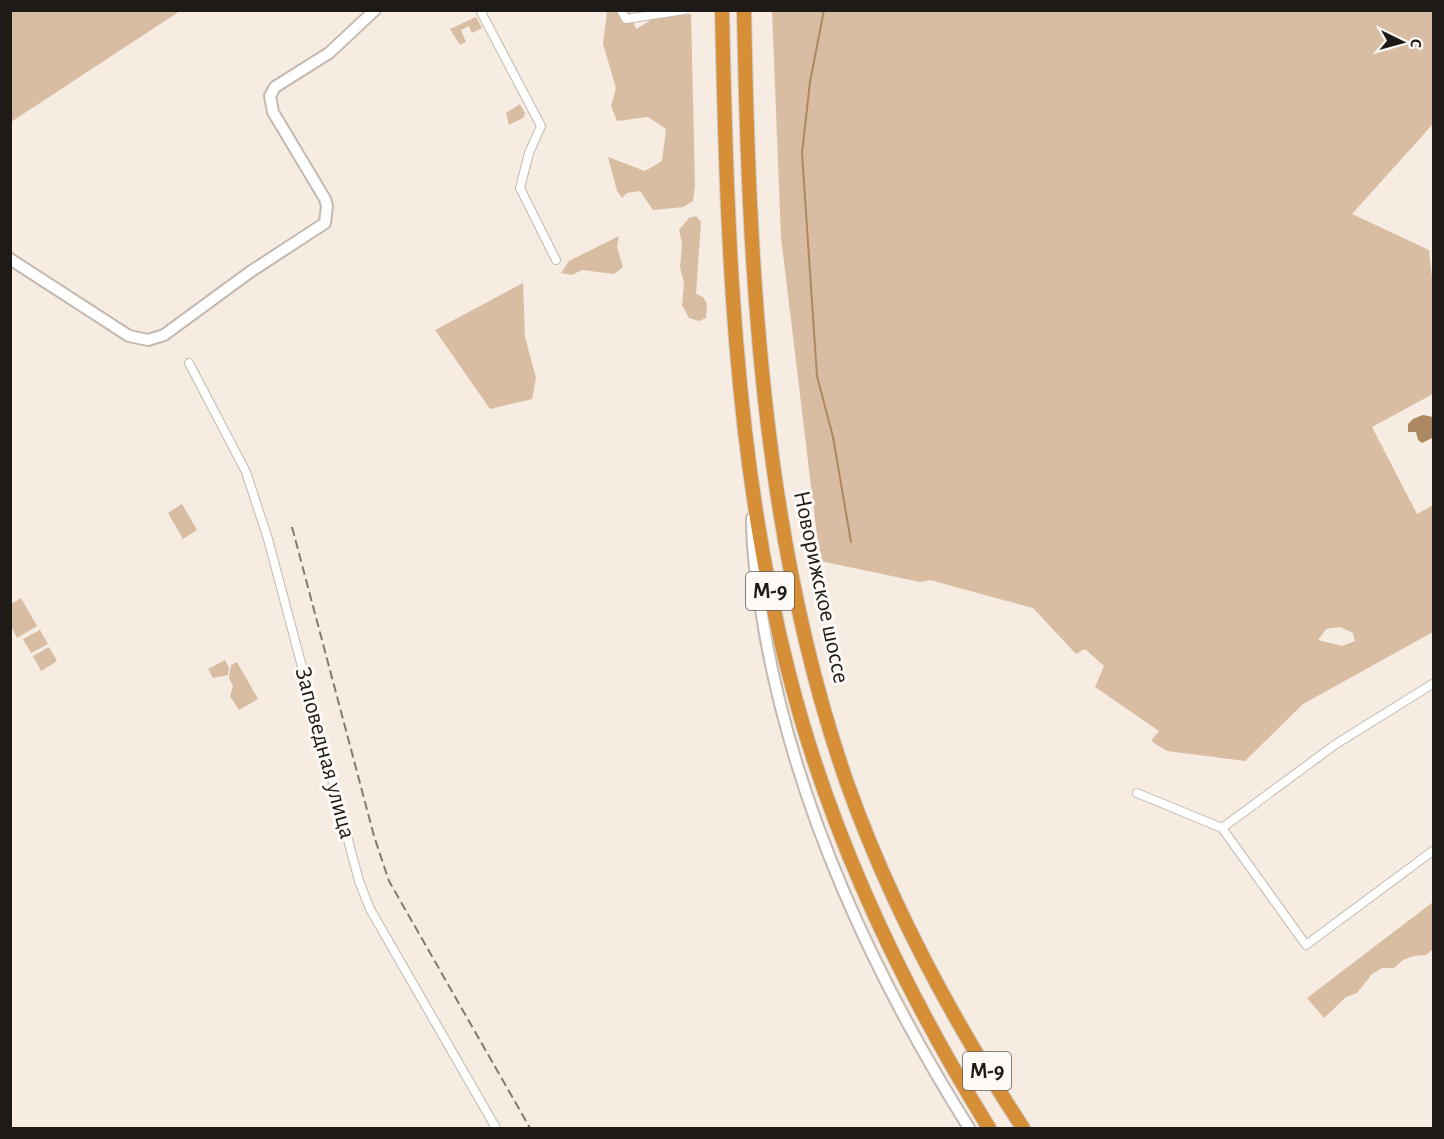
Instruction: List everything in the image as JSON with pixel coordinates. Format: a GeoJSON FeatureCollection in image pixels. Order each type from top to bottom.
{"type":"FeatureCollection","features":[{"type":"Feature","properties":{"kind":"highway","name":"Новорижское шоссе"},"geometry":{"type":"LineString","coordinates":[[722,10],[728,209],[735,320],[754,490],[770,590],[788,672],[824,789],[877,922],[898,969],[989,1128]]}},
{"type":"Feature","properties":{"kind":"highway","name":"Новорижское шоссе"},"geometry":{"type":"LineString","coordinates":[[744,10],[757,322],[779,503],[804,634],[836,749],[860,817],[888,882],[909,929],[971,1045],[1023,1128]]}},
{"type":"Feature","properties":{"kind":"street"},"geometry":{"type":"LineString","coordinates":[[10,259],[129,336],[148,340],[164,335],[250,272],[325,222],[327,206],[325,199],[273,111],[270,96],[275,87],[329,53],[375,10]]}},
{"type":"Feature","properties":{"kind":"street"},"geometry":{"type":"LineString","coordinates":[[480,10],[541,126],[529,153],[519,188],[556,260]]}},
{"type":"Feature","properties":{"kind":"street"},"geometry":{"type":"LineString","coordinates":[[621,10],[626,19],[684,10]]}},
{"type":"Feature","properties":{"kind":"street","name":"Заповедная улица"},"geometry":{"type":"LineString","coordinates":[[189,363],[246,472],[265,527],[359,881],[370,909],[496,1128]]}},
{"type":"Feature","properties":{"kind":"street"},"geometry":{"type":"LineString","coordinates":[[754,490],[752,550],[759,597],[771,663],[798,767],[845,894],[939,1080],[969,1128]]}},
{"type":"Feature","properties":{"kind":"street"},"geometry":{"type":"LineString","coordinates":[[1222,828],[1336,744],[1434,682]]}},
{"type":"Feature","properties":{"kind":"street"},"geometry":{"type":"LineString","coordinates":[[1137,793],[1222,828],[1306,945],[1434,850]]}},
{"type":"Feature","properties":{"kind":"shaded area"},"geometry":{"type":"Polygon","coordinates":[[[11,10],[180,10],[180,11],[11,122],[11,10]]]}},
{"type":"Feature","properties":{"kind":"shaded area"},"geometry":{"type":"Polygon","coordinates":[[[607,11],[629,11],[636,29],[656,17],[691,14],[695,186],[693,201],[683,207],[653,210],[640,191],[627,193],[622,198],[617,191],[608,157],[645,171],[662,161],[666,129],[648,117],[617,121],[611,106],[616,88],[603,44],[607,11]]]}},
{"type":"Feature","properties":{"kind":"shaded area"},"geometry":{"type":"Polygon","coordinates":[[[772,11],[1433,11],[1433,124],[1352,214],[1429,250],[1434,296],[1433,394],[1372,427],[1417,514],[1433,505],[1433,632],[1303,704],[1245,761],[1167,751],[1151,741],[1159,731],[1095,687],[1104,666],[1085,649],[1076,654],[1033,608],[930,580],[920,582],[820,561],[781,237],[772,11]],[[1340,627],[1326,629],[1318,640],[1342,646],[1355,641],[1353,633],[1340,627]]]}},
{"type":"Feature","properties":{"kind":"shaded area"},"geometry":{"type":"Polygon","coordinates":[[[476,17],[482,28],[472,33],[469,26],[461,30],[466,42],[460,45],[450,29],[476,17]]]}},
{"type":"Feature","properties":{"kind":"shaded area"},"geometry":{"type":"Polygon","coordinates":[[[520,104],[525,113],[523,118],[509,125],[506,113],[520,104]]]}},
{"type":"Feature","properties":{"kind":"shaded area"},"geometry":{"type":"Polygon","coordinates":[[[696,216],[701,222],[696,294],[703,297],[707,304],[706,318],[699,321],[689,318],[682,305],[684,283],[680,267],[682,244],[679,230],[689,218],[696,216]]]}},
{"type":"Feature","properties":{"kind":"shaded area"},"geometry":{"type":"Polygon","coordinates":[[[619,236],[617,247],[623,267],[614,274],[582,270],[572,275],[561,273],[569,261],[619,236]]]}},
{"type":"Feature","properties":{"kind":"shaded area"},"geometry":{"type":"Polygon","coordinates":[[[523,283],[525,337],[536,378],[532,399],[490,409],[435,330],[523,283]]]}},
{"type":"Feature","properties":{"kind":"shaded area"},"geometry":{"type":"Polygon","coordinates":[[[1423,415],[1433,417],[1434,437],[1422,443],[1418,440],[1416,432],[1408,432],[1408,424],[1423,415]]]}},
{"type":"Feature","properties":{"kind":"shaded area"},"geometry":{"type":"Polygon","coordinates":[[[182,504],[197,530],[183,539],[168,513],[182,504]]]}},
{"type":"Feature","properties":{"kind":"shaded area"},"geometry":{"type":"Polygon","coordinates":[[[21,598],[37,626],[17,638],[11,626],[11,604],[21,598]]]}},
{"type":"Feature","properties":{"kind":"shaded area"},"geometry":{"type":"Polygon","coordinates":[[[40,630],[48,644],[31,653],[23,639],[40,630]]]}},
{"type":"Feature","properties":{"kind":"shaded area"},"geometry":{"type":"Polygon","coordinates":[[[49,647],[57,661],[41,671],[33,656],[49,647]]]}},
{"type":"Feature","properties":{"kind":"shaded area"},"geometry":{"type":"Polygon","coordinates":[[[225,660],[229,668],[228,675],[213,678],[208,669],[225,660]]]}},
{"type":"Feature","properties":{"kind":"shaded area"},"geometry":{"type":"Polygon","coordinates":[[[237,662],[258,699],[239,710],[230,696],[233,686],[229,678],[231,665],[237,662]]]}},
{"type":"Feature","properties":{"kind":"shaded area"},"geometry":{"type":"Polygon","coordinates":[[[1433,902],[1433,949],[1426,955],[1414,956],[1403,960],[1394,968],[1382,968],[1372,974],[1357,993],[1346,997],[1324,1018],[1307,998],[1433,902]]]}},
{"type":"Feature","properties":{"kind":"waterway"},"geometry":{"type":"LineString","coordinates":[[824,10],[810,82],[802,153],[817,376],[833,437],[851,542]]}},
{"type":"Feature","properties":{"kind":"railway"},"geometry":{"type":"LineString","coordinates":[[292,527],[374,836],[389,881],[530,1128]]}}]}
